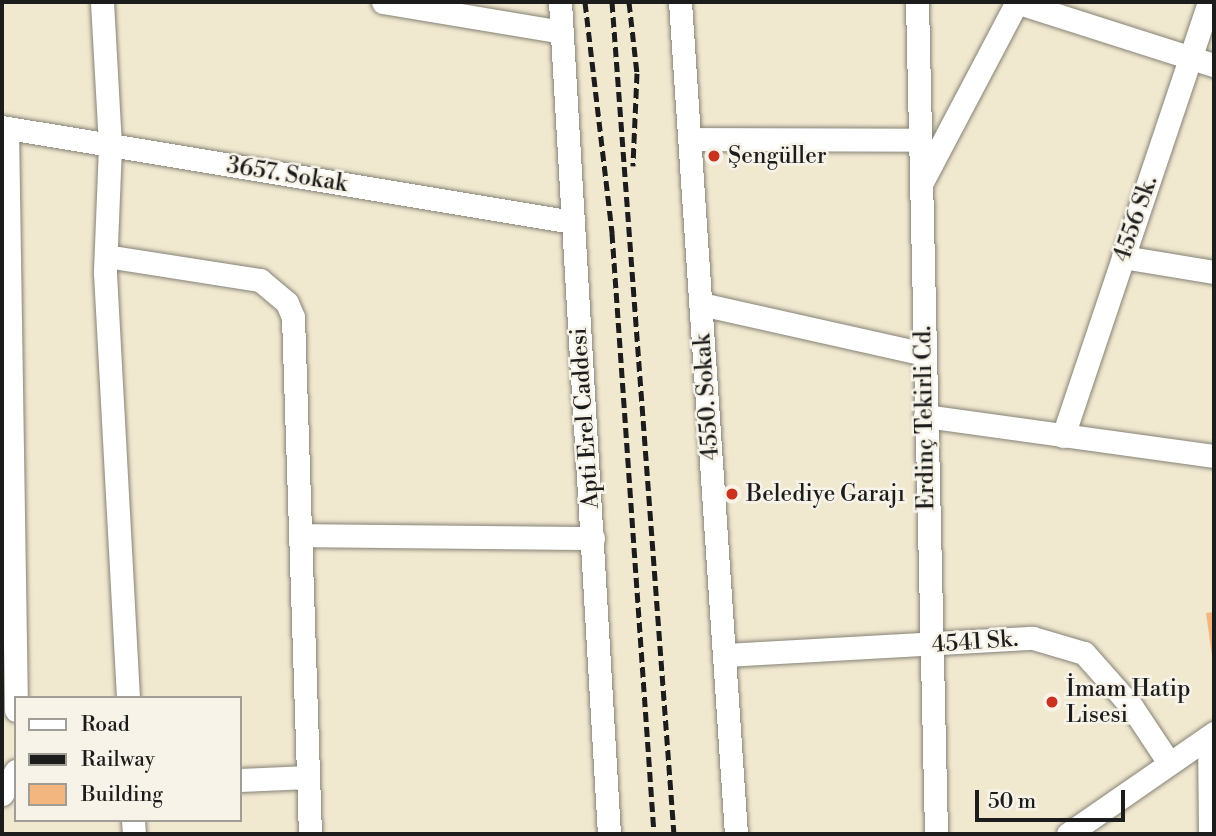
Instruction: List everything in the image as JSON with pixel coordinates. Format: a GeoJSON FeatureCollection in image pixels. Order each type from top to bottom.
{"type":"FeatureCollection","features":[{"type":"Feature","properties":{"kind":"street"},"geometry":{"type":"LineString","coordinates":[[102,2],[110,146],[106,256],[128,696]]}},
{"type":"Feature","properties":{"kind":"street"},"geometry":{"type":"LineString","coordinates":[[383,2],[562,32]]}},
{"type":"Feature","properties":{"kind":"street","name":"Apti Erel Caddesi"},"geometry":{"type":"LineString","coordinates":[[560,2],[609,834]]}},
{"type":"Feature","properties":{"kind":"street","name":"4550. Sokak"},"geometry":{"type":"LineString","coordinates":[[680,2],[736,834]]}},
{"type":"Feature","properties":{"kind":"street","name":"Erdinç Tekirli Cd."},"geometry":{"type":"LineString","coordinates":[[917,2],[929,645],[936,834]]}},
{"type":"Feature","properties":{"kind":"street"},"geometry":{"type":"LineString","coordinates":[[920,184],[1017,2],[1191,55],[1214,65]]}},
{"type":"Feature","properties":{"kind":"street","name":"4556 Sk."},"geometry":{"type":"LineString","coordinates":[[1063,436],[1209,2]]}},
{"type":"Feature","properties":{"kind":"street"},"geometry":{"type":"LineString","coordinates":[[4,128],[16,696]]}},
{"type":"Feature","properties":{"kind":"street","name":"3657. Sokak"},"geometry":{"type":"LineString","coordinates":[[4,128],[573,222]]}},
{"type":"Feature","properties":{"kind":"street"},"geometry":{"type":"LineString","coordinates":[[689,139],[919,140]]}},
{"type":"Feature","properties":{"kind":"street"},"geometry":{"type":"LineString","coordinates":[[106,256],[242,275],[260,280],[287,303],[296,333],[310,834]]}},
{"type":"Feature","properties":{"kind":"street"},"geometry":{"type":"LineString","coordinates":[[1123,257],[1214,272]]}},
{"type":"Feature","properties":{"kind":"street"},"geometry":{"type":"LineString","coordinates":[[701,304],[924,354]]}},
{"type":"Feature","properties":{"kind":"street"},"geometry":{"type":"LineString","coordinates":[[925,416],[1214,456]]}},
{"type":"Feature","properties":{"kind":"street"},"geometry":{"type":"LineString","coordinates":[[300,535],[593,538]]}},
{"type":"Feature","properties":{"kind":"street","name":"4541 Sk."},"geometry":{"type":"LineString","coordinates":[[725,655],[1033,638],[1084,653],[1132,707],[1169,763]]}},
{"type":"Feature","properties":{"kind":"street"},"geometry":{"type":"LineString","coordinates":[[1068,834],[1212,735]]}},
{"type":"Feature","properties":{"kind":"street"},"geometry":{"type":"LineString","coordinates":[[1210,834],[1212,735]]}},
{"type":"Feature","properties":{"kind":"street"},"geometry":{"type":"LineString","coordinates":[[2,794],[14,774]]}},
{"type":"Feature","properties":{"kind":"street"},"geometry":{"type":"LineString","coordinates":[[242,780],[308,777]]}},
{"type":"Feature","properties":{"kind":"building"},"geometry":{"type":"Polygon","coordinates":[[[1214,612],[1214,663],[1213,663],[1206,613],[1214,612]]]}},
{"type":"Feature","properties":{"kind":"railway"},"geometry":{"type":"LineString","coordinates":[[585,2],[612,233],[654,834]]}},
{"type":"Feature","properties":{"kind":"railway"},"geometry":{"type":"LineString","coordinates":[[612,2],[674,834]]}},
{"type":"Feature","properties":{"kind":"railway"},"geometry":{"type":"LineString","coordinates":[[629,2],[637,73],[633,166]]}},
{"type":"Feature","properties":{"kind":"place","name":"Şengüller"},"geometry":{"type":"Point","coordinates":[714,156]}},
{"type":"Feature","properties":{"kind":"place","name":"Belediye Garajı"},"geometry":{"type":"Point","coordinates":[732,494]}},
{"type":"Feature","properties":{"kind":"place","name":"İmam Hatip Lisesi"},"geometry":{"type":"Point","coordinates":[1052,702]}}]}
